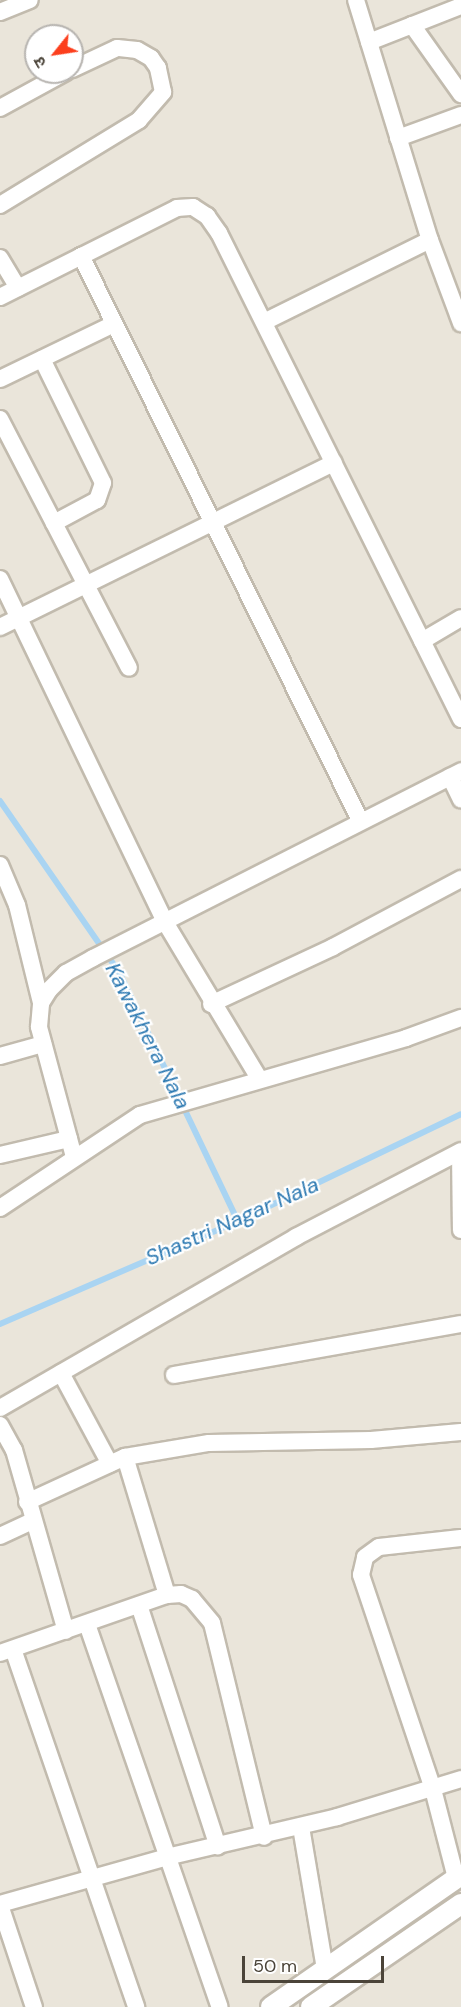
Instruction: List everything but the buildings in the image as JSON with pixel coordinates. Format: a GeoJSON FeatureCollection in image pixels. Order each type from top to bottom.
{"type":"FeatureCollection","features":[{"type":"Feature","properties":{"kind":"street"},"geometry":{"type":"LineString","coordinates":[[0,12],[30,0]]}},
{"type":"Feature","properties":{"kind":"street"},"geometry":{"type":"LineString","coordinates":[[356,0],[430,240],[457,298],[461,323]]}},
{"type":"Feature","properties":{"kind":"street"},"geometry":{"type":"LineString","coordinates":[[369,42],[461,6]]}},
{"type":"Feature","properties":{"kind":"street"},"geometry":{"type":"LineString","coordinates":[[412,25],[461,94]]}},
{"type":"Feature","properties":{"kind":"street"},"geometry":{"type":"LineString","coordinates":[[0,205],[140,120],[163,92],[158,68],[151,58],[137,50],[110,50],[84,63]]}},
{"type":"Feature","properties":{"kind":"street"},"geometry":{"type":"LineString","coordinates":[[0,108],[44,84]]}},
{"type":"Feature","properties":{"kind":"street"},"geometry":{"type":"LineString","coordinates":[[398,138],[461,115]]}},
{"type":"Feature","properties":{"kind":"street"},"geometry":{"type":"LineString","coordinates":[[0,297],[177,208],[193,207],[207,216],[219,233],[264,322],[461,719]]}},
{"type":"Feature","properties":{"kind":"street"},"geometry":{"type":"LineString","coordinates":[[264,322],[430,240]]}},
{"type":"Feature","properties":{"kind":"street"},"geometry":{"type":"LineString","coordinates":[[81,256],[361,822]]}},
{"type":"Feature","properties":{"kind":"street"},"geometry":{"type":"LineString","coordinates":[[0,258],[18,288]]}},
{"type":"Feature","properties":{"kind":"street"},"geometry":{"type":"LineString","coordinates":[[0,379],[114,324]]}},
{"type":"Feature","properties":{"kind":"street"},"geometry":{"type":"LineString","coordinates":[[42,358],[103,483],[97,500],[54,523]]}},
{"type":"Feature","properties":{"kind":"street"},"geometry":{"type":"LineString","coordinates":[[0,419],[129,668]]}},
{"type":"Feature","properties":{"kind":"street"},"geometry":{"type":"LineString","coordinates":[[0,627],[334,464]]}},
{"type":"Feature","properties":{"kind":"street"},"geometry":{"type":"LineString","coordinates":[[0,579],[165,922],[211,1004],[260,1080]]}},
{"type":"Feature","properties":{"kind":"street"},"geometry":{"type":"LineString","coordinates":[[423,641],[461,618]]}},
{"type":"Feature","properties":{"kind":"street"},"geometry":{"type":"LineString","coordinates":[[41,1003],[66,973],[93,958],[455,774],[461,800]]}},
{"type":"Feature","properties":{"kind":"street"},"geometry":{"type":"LineString","coordinates":[[0,866],[17,904],[41,1003],[43,1044],[74,1157]]}},
{"type":"Feature","properties":{"kind":"street"},"geometry":{"type":"LineString","coordinates":[[211,1004],[333,947],[461,879]]}},
{"type":"Feature","properties":{"kind":"street"},"geometry":{"type":"LineString","coordinates":[[0,1208],[108,1133],[163,1106],[260,1080],[461,1018]]}},
{"type":"Feature","properties":{"kind":"street"},"geometry":{"type":"LineString","coordinates":[[0,1056],[43,1044]]}},
{"type":"Feature","properties":{"kind":"street"},"geometry":{"type":"LineString","coordinates":[[0,1155],[69,1139]]}},
{"type":"Feature","properties":{"kind":"street"},"geometry":{"type":"LineString","coordinates":[[0,1408],[296,1237],[460,1152],[461,1230]]}},
{"type":"Feature","properties":{"kind":"street"},"geometry":{"type":"LineString","coordinates":[[174,1375],[461,1324]]}},
{"type":"Feature","properties":{"kind":"street"},"geometry":{"type":"LineString","coordinates":[[61,1373],[117,1461],[167,1595]]}},
{"type":"Feature","properties":{"kind":"street"},"geometry":{"type":"LineString","coordinates":[[0,1425],[14,1450],[32,1521],[66,1631]]}},
{"type":"Feature","properties":{"kind":"street"},"geometry":{"type":"LineString","coordinates":[[27,1502],[117,1461],[209,1443],[371,1440],[461,1432]]}},
{"type":"Feature","properties":{"kind":"street"},"geometry":{"type":"LineString","coordinates":[[0,1536],[32,1521]]}},
{"type":"Feature","properties":{"kind":"street"},"geometry":{"type":"LineString","coordinates":[[271,2007],[459,1876],[433,1789],[361,1575],[365,1557],[379,1547],[461,1538]]}},
{"type":"Feature","properties":{"kind":"street"},"geometry":{"type":"LineString","coordinates":[[136,2007],[6,1651],[167,1595],[181,1594],[192,1599],[212,1623],[264,1837]]}},
{"type":"Feature","properties":{"kind":"street"},"geometry":{"type":"LineString","coordinates":[[139,1605],[218,1846]]}},
{"type":"Feature","properties":{"kind":"street"},"geometry":{"type":"LineString","coordinates":[[87,1624],[220,2007]]}},
{"type":"Feature","properties":{"kind":"street"},"geometry":{"type":"LineString","coordinates":[[34,2007],[0,1904],[91,1881],[167,1857],[301,1827],[461,1779]]}},
{"type":"Feature","properties":{"kind":"street"},"geometry":{"type":"LineString","coordinates":[[301,1827],[325,1969]]}},
{"type":"Feature","properties":{"kind":"street"},"geometry":{"type":"LineString","coordinates":[[311,2007],[461,1904]]}},
{"type":"Feature","properties":{"kind":"shaded area"},"geometry":{"type":"Polygon","coordinates":[[[0,0],[461,0],[461,2007],[0,2007],[0,0]]]}},
{"type":"Feature","properties":{"kind":"waterway","name":"Kawakhera Nala"},"geometry":{"type":"LineString","coordinates":[[0,801],[119,972],[238,1221]]}},
{"type":"Feature","properties":{"kind":"waterway","name":"Shastri Nagar Nala"},"geometry":{"type":"LineString","coordinates":[[0,1324],[238,1221],[461,1114]]}}]}
